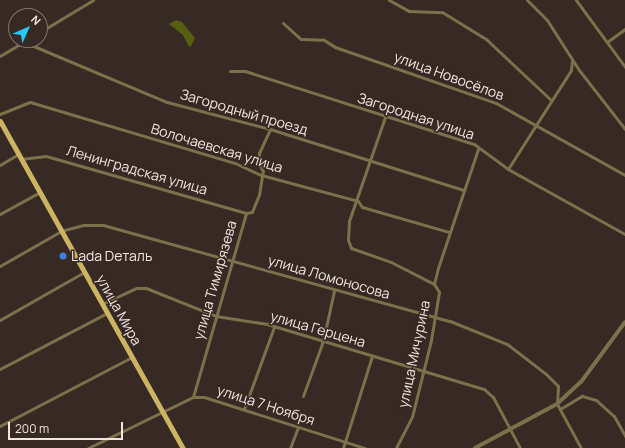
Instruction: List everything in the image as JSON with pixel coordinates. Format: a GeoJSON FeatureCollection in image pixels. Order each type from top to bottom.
{"type":"FeatureCollection","features":[{"type":"Feature","properties":{"kind":"main road","name":"улица Мира"},"geometry":{"type":"LineString","coordinates":[[0,121],[183,448]]}},
{"type":"Feature","properties":{"kind":"street"},"geometry":{"type":"LineString","coordinates":[[48,27],[93,0]]}},
{"type":"Feature","properties":{"kind":"street"},"geometry":{"type":"LineString","coordinates":[[389,0],[409,11],[442,12],[479,35],[550,99]]}},
{"type":"Feature","properties":{"kind":"street"},"geometry":{"type":"LineString","coordinates":[[527,0],[557,34],[578,70],[625,129]]}},
{"type":"Feature","properties":{"kind":"street"},"geometry":{"type":"LineString","coordinates":[[576,0],[625,67]]}},
{"type":"Feature","properties":{"kind":"street","name":"улица Новосёлов"},"geometry":{"type":"LineString","coordinates":[[283,23],[302,39],[324,40],[335,47],[496,102],[528,120],[532,126],[625,175]]}},
{"type":"Feature","properties":{"kind":"street"},"geometry":{"type":"LineString","coordinates":[[607,42],[625,28]]}},
{"type":"Feature","properties":{"kind":"street"},"geometry":{"type":"LineString","coordinates":[[0,56],[13,48]]}},
{"type":"Feature","properties":{"kind":"street","name":"Загородный проезд"},"geometry":{"type":"LineString","coordinates":[[41,48],[167,102],[270,129],[464,190]]}},
{"type":"Feature","properties":{"kind":"street"},"geometry":{"type":"LineString","coordinates":[[508,169],[532,126],[571,70],[572,61]]}},
{"type":"Feature","properties":{"kind":"street"},"geometry":{"type":"LineString","coordinates":[[571,70],[578,70]]}},
{"type":"Feature","properties":{"kind":"street","name":"Загородная улица"},"geometry":{"type":"LineString","coordinates":[[230,71],[246,71],[385,117],[474,144],[478,149],[508,169],[625,234]]}},
{"type":"Feature","properties":{"kind":"street","name":"Волочаевская улица"},"geometry":{"type":"LineString","coordinates":[[0,114],[30,102],[235,163],[261,175],[358,201],[362,207],[449,232]]}},
{"type":"Feature","properties":{"kind":"street"},"geometry":{"type":"LineString","coordinates":[[385,117],[348,231],[352,248],[391,262],[434,284]]}},
{"type":"Feature","properties":{"kind":"street","name":"улица Тимирязева"},"geometry":{"type":"LineString","coordinates":[[193,397],[246,213],[252,212],[257,201],[261,175],[259,152],[270,129]]}},
{"type":"Feature","properties":{"kind":"street","name":"улица Мичурина"},"geometry":{"type":"LineString","coordinates":[[396,448],[412,417],[422,370],[436,318],[439,292],[434,284],[449,232],[478,149]]}},
{"type":"Feature","properties":{"kind":"street"},"geometry":{"type":"LineString","coordinates":[[0,165],[18,154]]}},
{"type":"Feature","properties":{"kind":"street","name":"Ленинградская улица"},"geometry":{"type":"LineString","coordinates":[[21,159],[46,156],[246,213]]}},
{"type":"Feature","properties":{"kind":"street"},"geometry":{"type":"LineString","coordinates":[[0,214],[40,192]]}},
{"type":"Feature","properties":{"kind":"street","name":"улица Ломоносова"},"geometry":{"type":"LineString","coordinates":[[0,266],[61,231],[84,225],[103,225],[232,260],[334,291],[436,318],[507,344],[532,362],[558,386],[557,404]]}},
{"type":"Feature","properties":{"kind":"street"},"geometry":{"type":"LineString","coordinates":[[0,320],[84,272]]}},
{"type":"Feature","properties":{"kind":"street","name":"улица Герцена"},"geometry":{"type":"LineString","coordinates":[[102,304],[137,288],[146,288],[216,316],[274,326],[484,389],[493,397],[520,448]]}},
{"type":"Feature","properties":{"kind":"street"},"geometry":{"type":"LineString","coordinates":[[303,396],[323,341],[334,291]]}},
{"type":"Feature","properties":{"kind":"street"},"geometry":{"type":"LineString","coordinates":[[0,369],[107,313]]}},
{"type":"Feature","properties":{"kind":"street"},"geometry":{"type":"LineString","coordinates":[[475,448],[557,404],[581,382],[625,322]]}},
{"type":"Feature","properties":{"kind":"street"},"geometry":{"type":"LineString","coordinates":[[244,410],[274,326]]}},
{"type":"Feature","properties":{"kind":"street"},"geometry":{"type":"LineString","coordinates":[[343,448],[372,356]]}},
{"type":"Feature","properties":{"kind":"street"},"geometry":{"type":"LineString","coordinates":[[0,426],[132,357]]}},
{"type":"Feature","properties":{"kind":"street"},"geometry":{"type":"LineString","coordinates":[[560,409],[582,396],[596,400],[614,416],[625,436]]}},
{"type":"Feature","properties":{"kind":"street"},"geometry":{"type":"LineString","coordinates":[[90,448],[162,411],[193,397]]}},
{"type":"Feature","properties":{"kind":"street","name":"улица 7 Ноября"},"geometry":{"type":"LineString","coordinates":[[193,397],[244,410],[365,448]]}},
{"type":"Feature","properties":{"kind":"street"},"geometry":{"type":"LineString","coordinates":[[557,404],[581,448]]}},
{"type":"Feature","properties":{"kind":"street"},"geometry":{"type":"LineString","coordinates":[[290,448],[298,427]]}},
{"type":"Feature","properties":{"kind":"green space"},"geometry":{"type":"Polygon","coordinates":[[[176,20],[182,22],[195,38],[191,46],[189,47],[183,35],[169,24],[176,20]]]}},
{"type":"Feature","properties":{"kind":"place","name":"Lada Dеталь"},"geometry":{"type":"Point","coordinates":[63,256]}}]}
